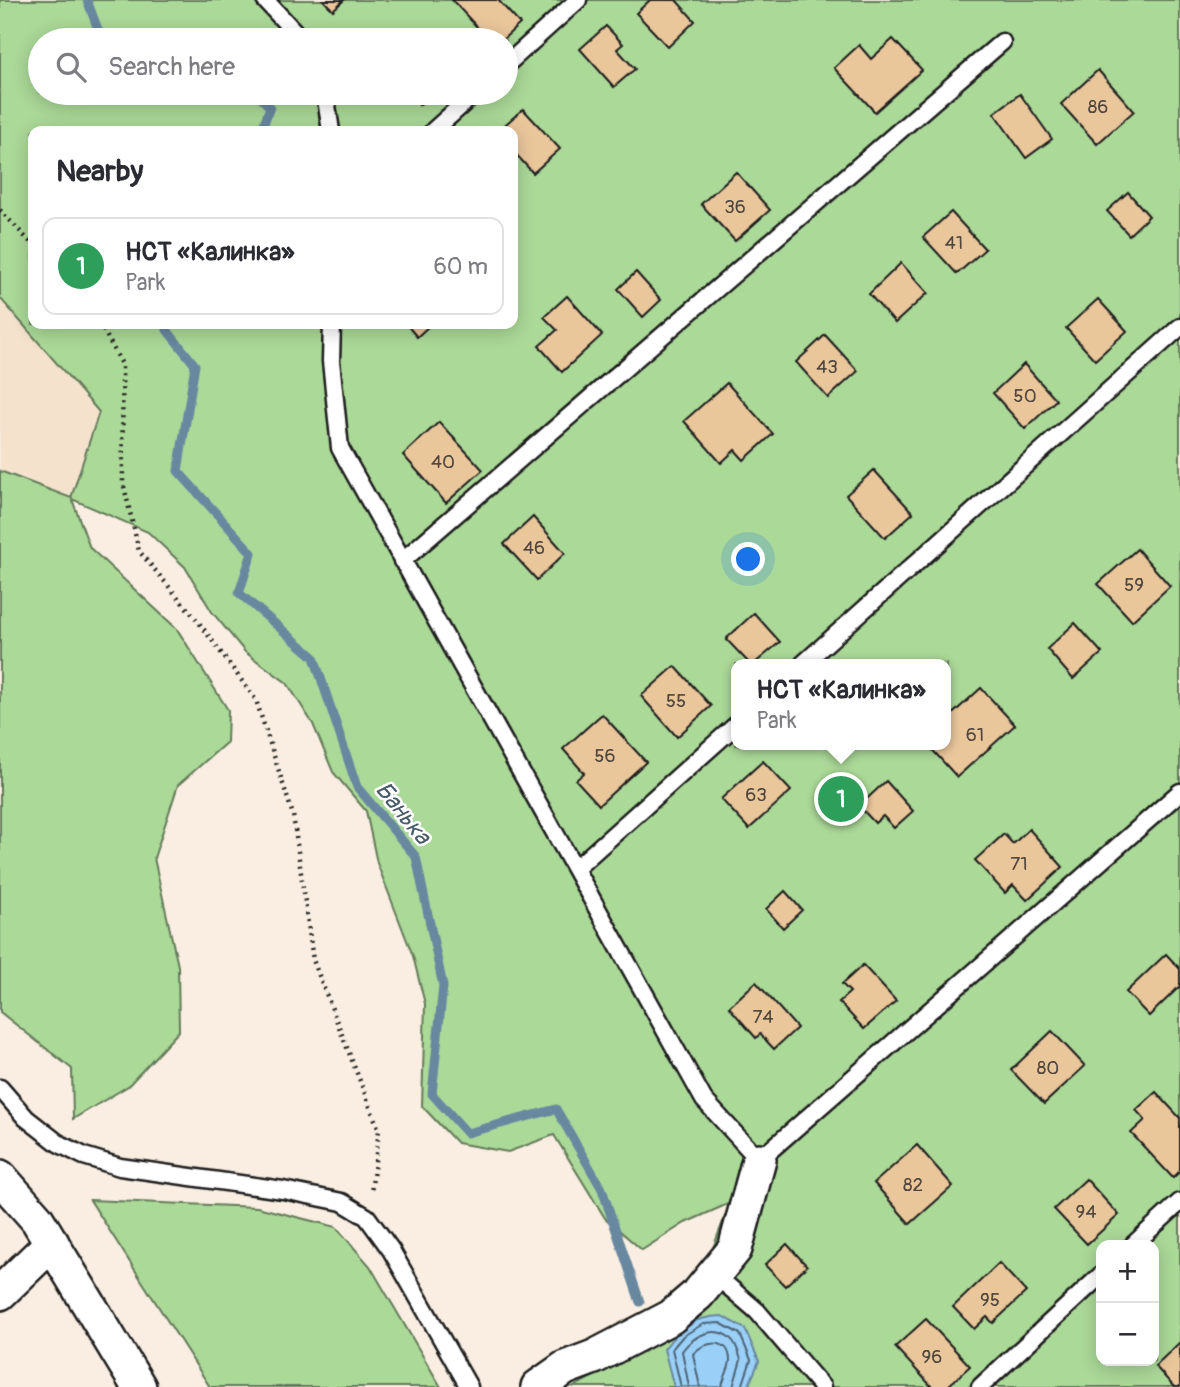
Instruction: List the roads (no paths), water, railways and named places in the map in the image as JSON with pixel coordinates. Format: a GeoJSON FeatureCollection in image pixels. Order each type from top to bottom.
{"type":"FeatureCollection","features":[{"type":"Feature","properties":{"kind":"street"},"geometry":{"type":"LineString","coordinates":[[538,1387],[565,1367],[594,1357],[671,1317],[698,1294],[735,1249],[759,1160]]}},
{"type":"Feature","properties":{"kind":"street"},"geometry":{"type":"LineString","coordinates":[[0,1177],[37,1219],[139,1387]]}},
{"type":"Feature","properties":{"kind":"street"},"geometry":{"type":"LineString","coordinates":[[0,1293],[52,1243]]}},
{"type":"Feature","properties":{"kind":"lane"},"geometry":{"type":"LineString","coordinates":[[265,0],[291,28]]}},
{"type":"Feature","properties":{"kind":"lane"},"geometry":{"type":"LineString","coordinates":[[518,54],[578,0]]}},
{"type":"Feature","properties":{"kind":"lane"},"geometry":{"type":"LineString","coordinates":[[402,561],[1002,42]]}},
{"type":"Feature","properties":{"kind":"lane"},"geometry":{"type":"LineString","coordinates":[[327,105],[330,126]]}},
{"type":"Feature","properties":{"kind":"lane"},"geometry":{"type":"LineString","coordinates":[[439,126],[462,105]]}},
{"type":"Feature","properties":{"kind":"lane"},"geometry":{"type":"LineString","coordinates":[[809,659],[1180,327]]}},
{"type":"Feature","properties":{"kind":"lane"},"geometry":{"type":"LineString","coordinates":[[332,329],[331,361],[340,447],[704,1100],[759,1160],[1180,792]]}},
{"type":"Feature","properties":{"kind":"lane"},"geometry":{"type":"LineString","coordinates":[[576,868],[731,729]]}},
{"type":"Feature","properties":{"kind":"lane"},"geometry":{"type":"LineString","coordinates":[[0,1088],[26,1118],[58,1143],[84,1156],[120,1167],[283,1190],[342,1202],[368,1217],[391,1250],[469,1387]]}},
{"type":"Feature","properties":{"kind":"lane"},"geometry":{"type":"LineString","coordinates":[[1138,1240],[1180,1202]]}},
{"type":"Feature","properties":{"kind":"lane"},"geometry":{"type":"LineString","coordinates":[[714,1274],[757,1311],[822,1387]]}},
{"type":"Feature","properties":{"kind":"lane"},"geometry":{"type":"LineString","coordinates":[[980,1387],[1096,1280]]}},
{"type":"Feature","properties":{"kind":"water"},"geometry":{"type":"Polygon","coordinates":[[[722,1316],[745,1329],[759,1361],[749,1385],[674,1387],[664,1349],[688,1324],[703,1318],[722,1316]]]}},
{"type":"Feature","properties":{"kind":"waterway","name":"Банька"},"geometry":{"type":"LineString","coordinates":[[87,0],[98,28]]}},
{"type":"Feature","properties":{"kind":"waterway","name":"Банька"},"geometry":{"type":"LineString","coordinates":[[263,126],[270,107],[268,105]]}},
{"type":"Feature","properties":{"kind":"waterway","name":"Банька"},"geometry":{"type":"LineString","coordinates":[[167,329],[195,365],[178,471],[252,553],[239,593],[314,657],[357,787],[416,857],[443,986],[432,1094],[467,1133],[556,1109],[602,1189],[640,1302]]}},
{"type":"Feature","properties":{"kind":"place","name":"НСТ «Калинка»"},"geometry":{"type":"Point","coordinates":[841,799]}}]}
